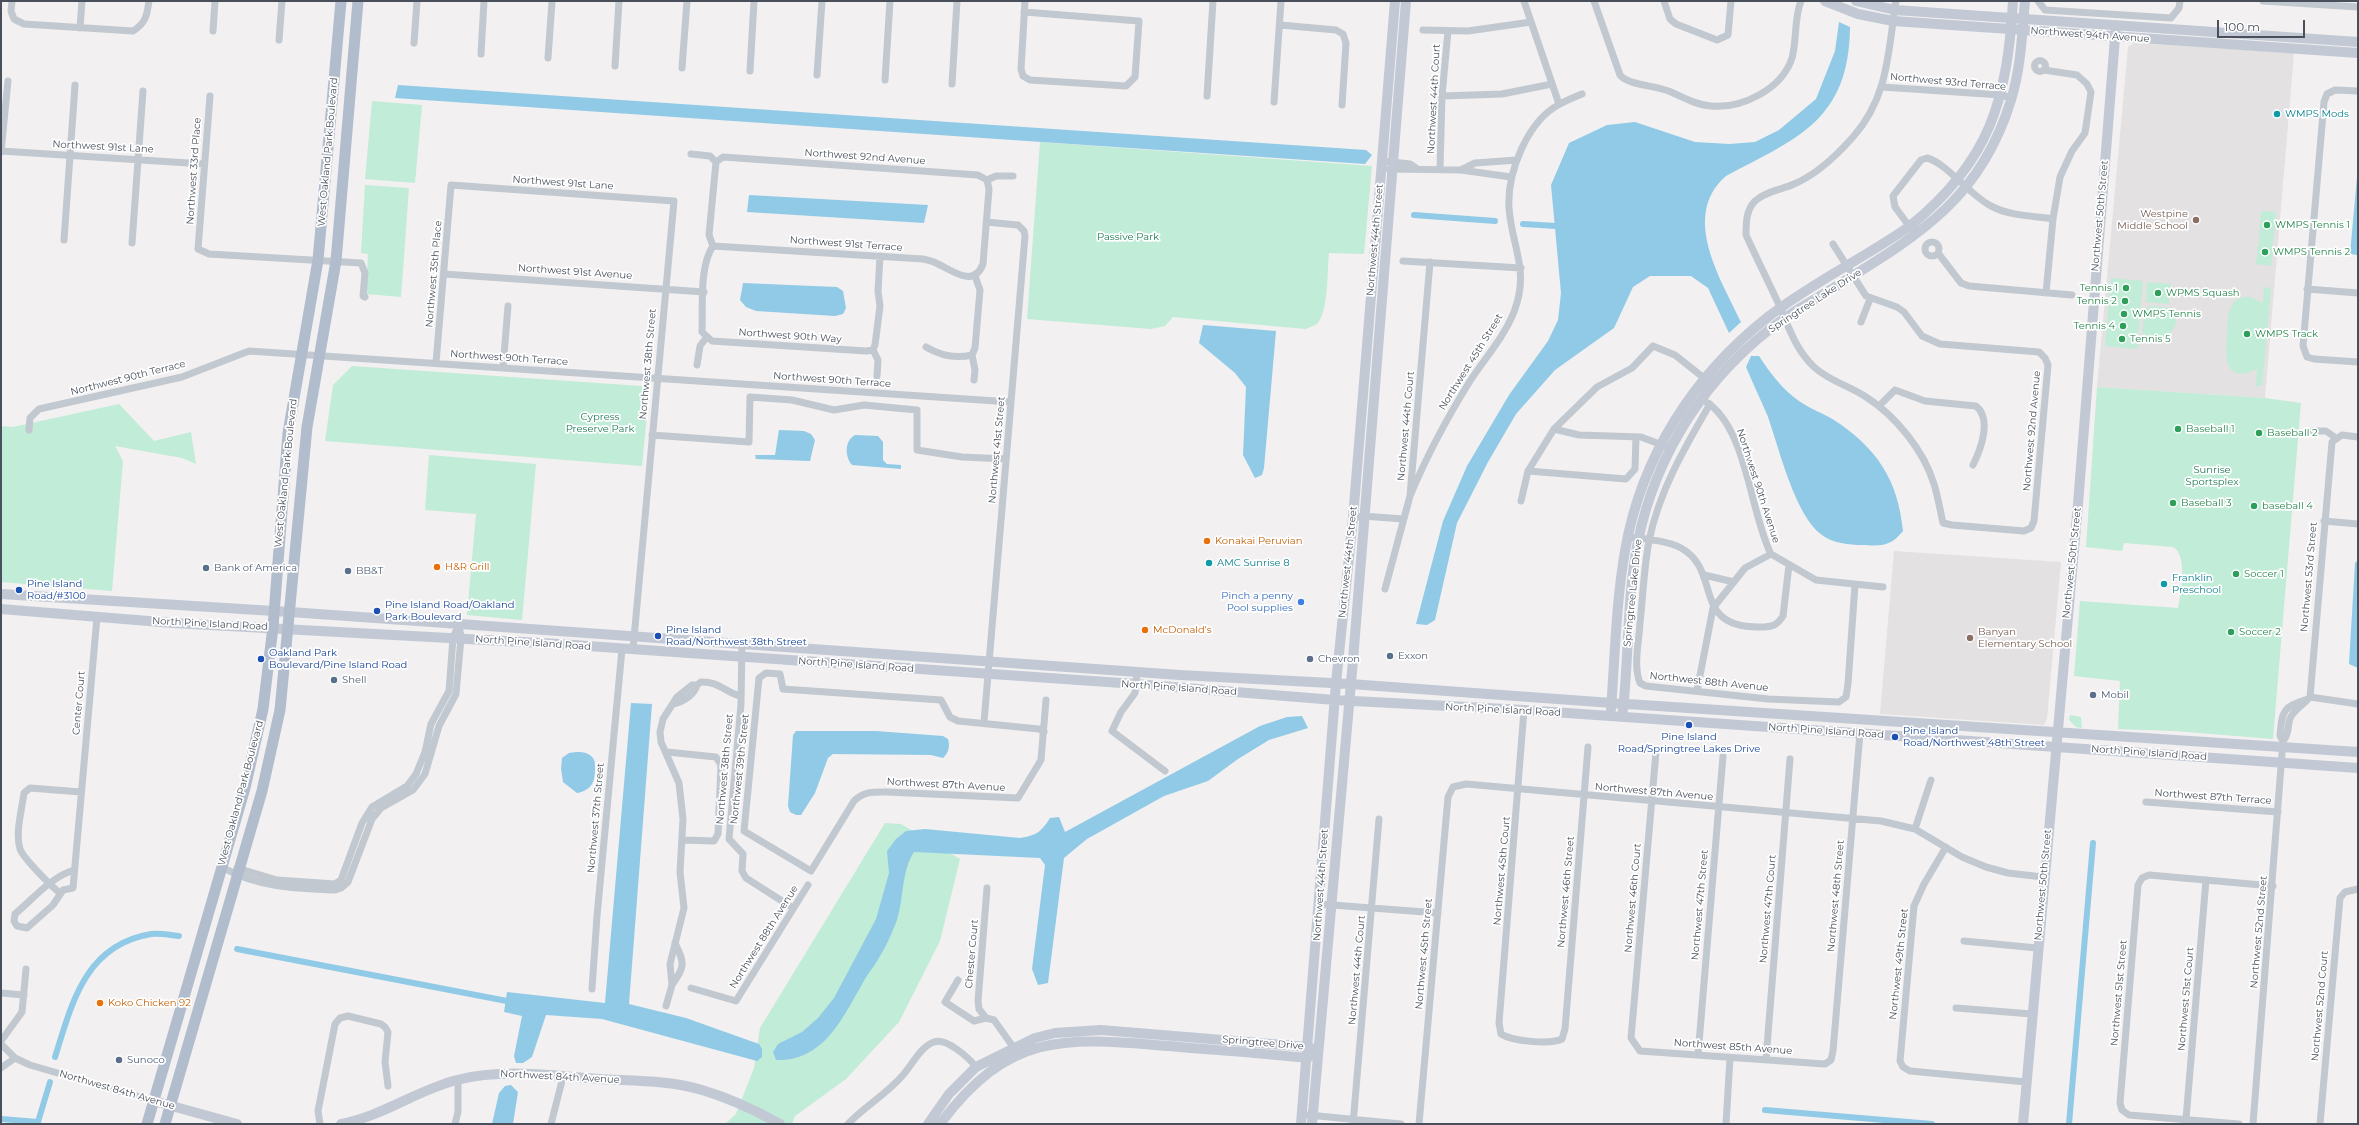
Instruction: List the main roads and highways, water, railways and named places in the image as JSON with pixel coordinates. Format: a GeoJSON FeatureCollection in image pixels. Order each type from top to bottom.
{"type":"FeatureCollection","features":[{"type":"Feature","properties":{"kind":"main road","name":"West Oakland Park Boulevard"},"geometry":{"type":"LineString","coordinates":[[147,1124],[222,867],[258,734],[265,696],[273,627],[288,433],[318,260],[341,1]]}},
{"type":"Feature","properties":{"kind":"main road","name":"West Oakland Park Boulevard"},"geometry":{"type":"LineString","coordinates":[[165,1124],[238,872],[276,732],[285,677],[307,427],[336,261],[358,1]]}},
{"type":"Feature","properties":{"kind":"water"},"geometry":{"type":"Polygon","coordinates":[[[1839,22],[1850,27],[1847,59],[1840,84],[1829,105],[1815,122],[1797,137],[1776,150],[1726,176],[1713,192],[1706,210],[1705,228],[1709,248],[1715,267],[1741,322],[1729,333],[1708,288],[1691,276],[1650,276],[1633,287],[1614,328],[1555,370],[1516,414],[1488,462],[1457,523],[1435,620],[1427,625],[1416,624],[1443,521],[1467,466],[1509,395],[1548,341],[1558,320],[1561,293],[1551,185],[1569,143],[1607,125],[1635,122],[1695,142],[1729,144],[1755,142],[1779,130],[1816,99],[1835,51],[1839,22]]]}},
{"type":"Feature","properties":{"kind":"water"},"geometry":{"type":"Polygon","coordinates":[[[398,85],[1366,150],[1372,155],[1365,164],[395,98],[398,85]]]}},
{"type":"Feature","properties":{"kind":"water"},"geometry":{"type":"Polygon","coordinates":[[[2358,166],[2358,255],[2350,254],[2358,166]]]}},
{"type":"Feature","properties":{"kind":"water"},"geometry":{"type":"Polygon","coordinates":[[[749,195],[928,205],[924,223],[747,212],[749,195]]]}},
{"type":"Feature","properties":{"kind":"water"},"geometry":{"type":"Polygon","coordinates":[[[743,283],[837,287],[843,291],[846,308],[843,314],[835,316],[756,311],[746,307],[740,300],[743,283]]]}},
{"type":"Feature","properties":{"kind":"water"},"geometry":{"type":"Polygon","coordinates":[[[1203,325],[1276,331],[1264,468],[1262,475],[1255,478],[1243,455],[1246,387],[1235,373],[1199,343],[1203,325]]]}},
{"type":"Feature","properties":{"kind":"water"},"geometry":{"type":"Polygon","coordinates":[[[1751,356],[1759,356],[1777,381],[1793,397],[1834,420],[1862,442],[1873,454],[1883,467],[1896,496],[1903,531],[1894,540],[1880,545],[1841,543],[1826,538],[1812,526],[1796,497],[1768,417],[1746,367],[1751,356]]]}},
{"type":"Feature","properties":{"kind":"water"},"geometry":{"type":"Polygon","coordinates":[[[779,430],[804,431],[811,434],[815,440],[810,461],[756,459],[755,455],[775,455],[779,430]]]}},
{"type":"Feature","properties":{"kind":"water"},"geometry":{"type":"Polygon","coordinates":[[[855,435],[878,436],[883,442],[883,460],[887,464],[901,465],[901,469],[852,465],[847,454],[847,445],[851,438],[855,435]]]}},
{"type":"Feature","properties":{"kind":"water"},"geometry":{"type":"Polygon","coordinates":[[[2358,560],[2358,668],[2349,664],[2355,563],[2358,560]]]}},
{"type":"Feature","properties":{"kind":"water"},"geometry":{"type":"Polygon","coordinates":[[[631,703],[652,704],[629,1004],[686,1018],[759,1044],[762,1049],[762,1057],[757,1061],[602,1019],[546,1015],[532,1057],[523,1063],[516,1063],[514,1056],[522,1016],[504,1012],[507,992],[605,1003],[631,703]]]}},
{"type":"Feature","properties":{"kind":"water"},"geometry":{"type":"Polygon","coordinates":[[[1302,716],[1308,728],[1269,740],[1238,759],[1208,781],[1164,796],[1087,839],[1064,858],[1048,983],[1038,985],[1032,969],[1045,865],[1040,858],[914,852],[907,868],[899,912],[891,936],[841,1021],[820,1045],[808,1053],[793,1059],[776,1060],[773,1052],[778,1044],[802,1032],[818,1018],[834,998],[876,919],[889,873],[887,851],[896,839],[906,831],[925,829],[1020,838],[1030,836],[1041,830],[1050,818],[1059,817],[1065,832],[1260,726],[1287,717],[1302,716]]]}},
{"type":"Feature","properties":{"kind":"water"},"geometry":{"type":"Polygon","coordinates":[[[796,731],[876,731],[943,736],[948,739],[949,747],[947,754],[943,758],[931,755],[833,754],[828,758],[815,793],[801,815],[796,815],[790,812],[788,806],[793,735],[796,731]]]}},
{"type":"Feature","properties":{"kind":"water"},"geometry":{"type":"Polygon","coordinates":[[[584,752],[592,757],[595,763],[592,785],[586,790],[577,793],[563,782],[561,769],[562,758],[569,753],[584,752]]]}},
{"type":"Feature","properties":{"kind":"water"},"geometry":{"type":"Polygon","coordinates":[[[511,1085],[518,1092],[513,1124],[492,1124],[499,1093],[505,1086],[511,1085]]]}},
{"type":"Feature","properties":{"kind":"waterway"},"geometry":{"type":"LineString","coordinates":[[1414,215],[1495,221]]}},
{"type":"Feature","properties":{"kind":"waterway"},"geometry":{"type":"LineString","coordinates":[[1523,224],[1556,226]]}},
{"type":"Feature","properties":{"kind":"waterway"},"geometry":{"type":"LineString","coordinates":[[2069,1124],[2093,843]]}},
{"type":"Feature","properties":{"kind":"waterway"},"geometry":{"type":"LineString","coordinates":[[55,1057],[75,997],[85,979],[96,964],[111,950],[129,940],[151,934],[179,936]]}},
{"type":"Feature","properties":{"kind":"waterway"},"geometry":{"type":"LineString","coordinates":[[237,949],[512,1002]]}},
{"type":"Feature","properties":{"kind":"waterway"},"geometry":{"type":"LineString","coordinates":[[1,1119],[38,1122],[50,1082]]}},
{"type":"Feature","properties":{"kind":"waterway"},"geometry":{"type":"LineString","coordinates":[[1765,1110],[1932,1124]]}},
{"type":"Feature","properties":{"kind":"place","name":"WMPS Mods"},"geometry":{"type":"Point","coordinates":[2277,114]}},
{"type":"Feature","properties":{"kind":"place","name":"Westpine Middle School"},"geometry":{"type":"Point","coordinates":[2196,220]}},
{"type":"Feature","properties":{"kind":"place","name":"WMPS Tennis 1"},"geometry":{"type":"Point","coordinates":[2267,225]}},
{"type":"Feature","properties":{"kind":"place","name":"WMPS Tennis 2"},"geometry":{"type":"Point","coordinates":[2265,252]}},
{"type":"Feature","properties":{"kind":"place","name":"Tennis 1"},"geometry":{"type":"Point","coordinates":[2126,288]}},
{"type":"Feature","properties":{"kind":"place","name":"WPMS Squash"},"geometry":{"type":"Point","coordinates":[2158,293]}},
{"type":"Feature","properties":{"kind":"place","name":"Tennis 2"},"geometry":{"type":"Point","coordinates":[2125,301]}},
{"type":"Feature","properties":{"kind":"place","name":"WMPS Tennis"},"geometry":{"type":"Point","coordinates":[2124,314]}},
{"type":"Feature","properties":{"kind":"place","name":"Tennis 4"},"geometry":{"type":"Point","coordinates":[2123,326]}},
{"type":"Feature","properties":{"kind":"place","name":"WMPS Track"},"geometry":{"type":"Point","coordinates":[2247,334]}},
{"type":"Feature","properties":{"kind":"place","name":"Tennis 5"},"geometry":{"type":"Point","coordinates":[2122,339]}},
{"type":"Feature","properties":{"kind":"place","name":"Baseball 1"},"geometry":{"type":"Point","coordinates":[2178,429]}},
{"type":"Feature","properties":{"kind":"place","name":"Baseball 2"},"geometry":{"type":"Point","coordinates":[2259,433]}},
{"type":"Feature","properties":{"kind":"place","name":"Baseball 3"},"geometry":{"type":"Point","coordinates":[2173,503]}},
{"type":"Feature","properties":{"kind":"place","name":"baseball 4"},"geometry":{"type":"Point","coordinates":[2254,506]}},
{"type":"Feature","properties":{"kind":"place","name":"Konakai Peruvian"},"geometry":{"type":"Point","coordinates":[1207,541]}},
{"type":"Feature","properties":{"kind":"place","name":"AMC Sunrise 8"},"geometry":{"type":"Point","coordinates":[1209,563]}},
{"type":"Feature","properties":{"kind":"place","name":"H&R Grill"},"geometry":{"type":"Point","coordinates":[437,567]}},
{"type":"Feature","properties":{"kind":"place","name":"Bank of America"},"geometry":{"type":"Point","coordinates":[206,568]}},
{"type":"Feature","properties":{"kind":"place","name":"BB&T"},"geometry":{"type":"Point","coordinates":[348,571]}},
{"type":"Feature","properties":{"kind":"place","name":"Soccer 1"},"geometry":{"type":"Point","coordinates":[2236,574]}},
{"type":"Feature","properties":{"kind":"place","name":"Franklin Preschool"},"geometry":{"type":"Point","coordinates":[2164,584]}},
{"type":"Feature","properties":{"kind":"place","name":"Pine Island Road/#3100"},"geometry":{"type":"Point","coordinates":[19,590]}},
{"type":"Feature","properties":{"kind":"place","name":"Pinch a penny Pool supplies"},"geometry":{"type":"Point","coordinates":[1301,602]}},
{"type":"Feature","properties":{"kind":"place","name":"Pine Island Road/Oakland Park Boulevard"},"geometry":{"type":"Point","coordinates":[377,611]}},
{"type":"Feature","properties":{"kind":"place","name":"McDonald's"},"geometry":{"type":"Point","coordinates":[1145,630]}},
{"type":"Feature","properties":{"kind":"place","name":"Soccer 2"},"geometry":{"type":"Point","coordinates":[2231,632]}},
{"type":"Feature","properties":{"kind":"place","name":"Pine Island Road/Northwest 38th Street"},"geometry":{"type":"Point","coordinates":[658,636]}},
{"type":"Feature","properties":{"kind":"place","name":"Banyan Elementary School"},"geometry":{"type":"Point","coordinates":[1970,638]}},
{"type":"Feature","properties":{"kind":"place","name":"Exxon"},"geometry":{"type":"Point","coordinates":[1390,656]}},
{"type":"Feature","properties":{"kind":"place","name":"Oakland Park Boulevard/Pine Island Road"},"geometry":{"type":"Point","coordinates":[261,659]}},
{"type":"Feature","properties":{"kind":"place","name":"Chevron"},"geometry":{"type":"Point","coordinates":[1310,659]}},
{"type":"Feature","properties":{"kind":"place","name":"Shell"},"geometry":{"type":"Point","coordinates":[334,680]}},
{"type":"Feature","properties":{"kind":"place","name":"Mobil"},"geometry":{"type":"Point","coordinates":[2093,695]}},
{"type":"Feature","properties":{"kind":"place","name":"Pine Island Road/Springtree Lakes Drive"},"geometry":{"type":"Point","coordinates":[1689,725]}},
{"type":"Feature","properties":{"kind":"place","name":"Pine Island Road/Northwest 48th Street"},"geometry":{"type":"Point","coordinates":[1895,737]}},
{"type":"Feature","properties":{"kind":"place","name":"Koko Chicken 92"},"geometry":{"type":"Point","coordinates":[100,1003]}},
{"type":"Feature","properties":{"kind":"place","name":"Sunoco"},"geometry":{"type":"Point","coordinates":[119,1060]}},
{"type":"Feature","properties":{"kind":"park label","name":"Passive Park"},"geometry":{"type":"Point","coordinates":[1128,237]}},
{"type":"Feature","properties":{"kind":"park label","name":"Cypress Preserve Park"},"geometry":{"type":"Point","coordinates":[600,422]}},
{"type":"Feature","properties":{"kind":"park label","name":"Sunrise Sportsplex"},"geometry":{"type":"Point","coordinates":[2212,476]}}]}
